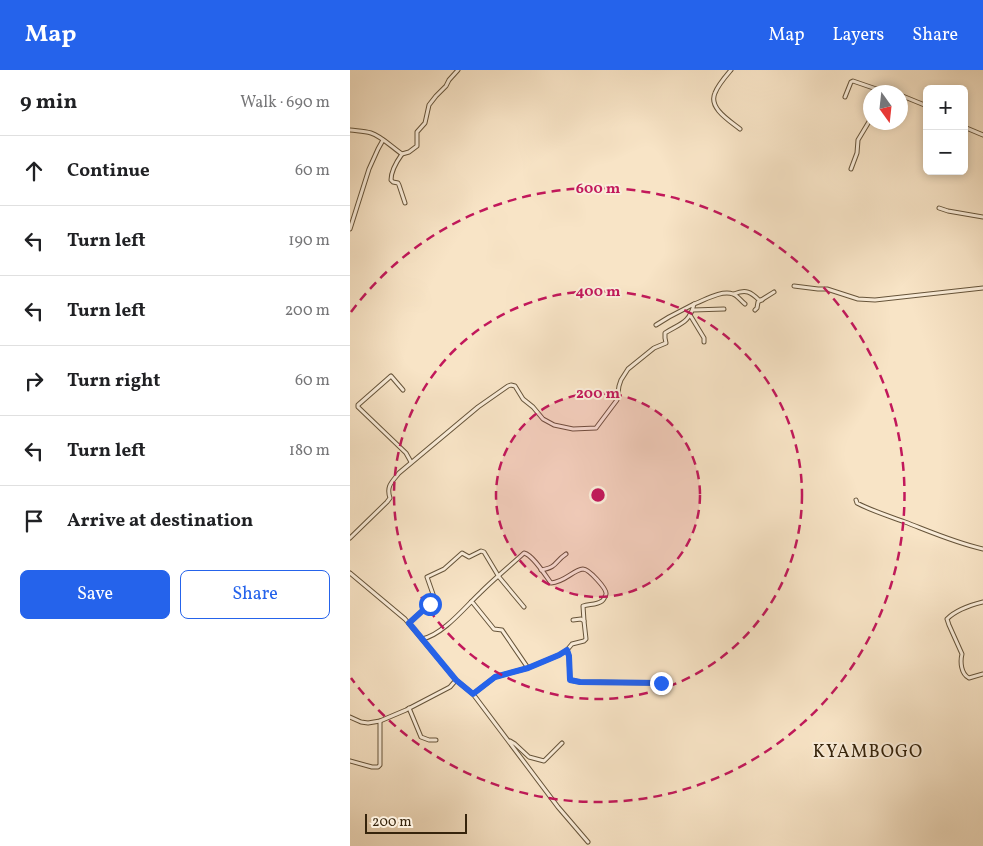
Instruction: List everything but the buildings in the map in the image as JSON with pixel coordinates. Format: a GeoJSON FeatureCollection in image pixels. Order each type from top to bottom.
{"type":"FeatureCollection","features":[{"type":"Feature","properties":{"kind":"street"},"geometry":{"type":"LineString","coordinates":[[405,203],[400,185],[390,180],[390,176],[402,154],[409,152],[417,146],[416,132],[425,123],[429,105],[458,70]]}},
{"type":"Feature","properties":{"kind":"street"},"geometry":{"type":"LineString","coordinates":[[731,70],[715,92],[714,101],[719,112],[740,129]]}},
{"type":"Feature","properties":{"kind":"street"},"geometry":{"type":"LineString","coordinates":[[845,97],[851,82],[865,85]]}},
{"type":"Feature","properties":{"kind":"street"},"geometry":{"type":"LineString","coordinates":[[908,98],[923,104]]}},
{"type":"Feature","properties":{"kind":"street"},"geometry":{"type":"LineString","coordinates":[[968,129],[983,135]]}},
{"type":"Feature","properties":{"kind":"street"},"geometry":{"type":"LineString","coordinates":[[350,130],[371,133],[402,154]]}},
{"type":"Feature","properties":{"kind":"street"},"geometry":{"type":"LineString","coordinates":[[851,169],[857,153],[858,140],[864,130]]}},
{"type":"Feature","properties":{"kind":"street"},"geometry":{"type":"LineString","coordinates":[[350,229],[369,169],[383,140]]}},
{"type":"Feature","properties":{"kind":"street"},"geometry":{"type":"LineString","coordinates":[[939,208],[983,218]]}},
{"type":"Feature","properties":{"kind":"street"},"geometry":{"type":"LineString","coordinates":[[794,286],[827,289],[858,299],[875,300],[983,288]]}},
{"type":"Feature","properties":{"kind":"street"},"geometry":{"type":"LineString","coordinates":[[656,325],[694,304],[722,294],[747,291],[759,300],[762,300]]}},
{"type":"Feature","properties":{"kind":"street"},"geometry":{"type":"LineString","coordinates":[[755,310],[758,302],[774,292]]}},
{"type":"Feature","properties":{"kind":"street"},"geometry":{"type":"LineString","coordinates":[[734,294],[745,304]]}},
{"type":"Feature","properties":{"kind":"street"},"geometry":{"type":"LineString","coordinates":[[350,538],[390,498],[387,491],[389,485],[399,473],[478,407],[508,386],[515,386],[523,399],[543,419],[554,425],[573,429],[596,428],[617,400],[621,380],[628,369],[654,348],[666,343],[665,333],[686,321],[693,310],[694,304]]}},
{"type":"Feature","properties":{"kind":"street"},"geometry":{"type":"LineString","coordinates":[[693,310],[724,309]]}},
{"type":"Feature","properties":{"kind":"street"},"geometry":{"type":"LineString","coordinates":[[690,316],[704,338],[704,342]]}},
{"type":"Feature","properties":{"kind":"street"},"geometry":{"type":"LineString","coordinates":[[403,390],[392,376],[358,407],[406,453],[412,462]]}},
{"type":"Feature","properties":{"kind":"street"},"geometry":{"type":"LineString","coordinates":[[856,500],[857,503],[865,507],[932,534],[983,549]]}},
{"type":"Feature","properties":{"kind":"street"},"geometry":{"type":"LineString","coordinates":[[409,623],[434,600],[427,577],[444,569],[462,553],[469,557],[484,552],[499,577],[524,607]]}},
{"type":"Feature","properties":{"kind":"street"},"geometry":{"type":"LineString","coordinates":[[422,639],[437,633],[524,553],[528,553],[551,583],[562,580],[583,569],[588,570],[593,575],[606,591],[606,595],[597,604],[583,606],[586,639],[584,641],[572,644],[559,655],[528,668],[495,677],[473,694]]}},
{"type":"Feature","properties":{"kind":"street"},"geometry":{"type":"LineString","coordinates":[[541,570],[553,567],[566,554]]}},
{"type":"Feature","properties":{"kind":"street"},"geometry":{"type":"LineString","coordinates":[[350,573],[409,623],[456,680],[473,694],[558,808],[588,842]]}},
{"type":"Feature","properties":{"kind":"street"},"geometry":{"type":"LineString","coordinates":[[471,602],[494,629],[502,630],[528,668]]}},
{"type":"Feature","properties":{"kind":"street"},"geometry":{"type":"LineString","coordinates":[[983,602],[960,611],[948,618],[947,621],[962,654],[960,660],[964,675],[969,678],[983,674]]}},
{"type":"Feature","properties":{"kind":"street"},"geometry":{"type":"LineString","coordinates":[[573,620],[581,619],[584,621]]}},
{"type":"Feature","properties":{"kind":"street"},"geometry":{"type":"LineString","coordinates":[[567,650],[570,680],[580,682],[661,683]]}},
{"type":"Feature","properties":{"kind":"street"},"geometry":{"type":"LineString","coordinates":[[350,717],[360,722],[380,721],[450,687],[456,680]]}},
{"type":"Feature","properties":{"kind":"street"},"geometry":{"type":"LineString","coordinates":[[409,708],[421,737],[428,740],[436,740]]}},
{"type":"Feature","properties":{"kind":"street"},"geometry":{"type":"LineString","coordinates":[[350,761],[372,767],[380,765],[380,721]]}},
{"type":"Feature","properties":{"kind":"street"},"geometry":{"type":"LineString","coordinates":[[509,741],[529,757],[544,761],[562,743]]}},
{"type":"Feature","properties":{"kind":"district","name":"KYAMBOGO"},"geometry":{"type":"Point","coordinates":[868,751]}},
{"type":"Feature","properties":{"kind":"route"},"geometry":{"type":"LineString","coordinates":[[430,604],[409,623],[456,680],[473,694],[495,677],[528,668],[567,650],[570,680],[575,682],[661,683]]}}]}
